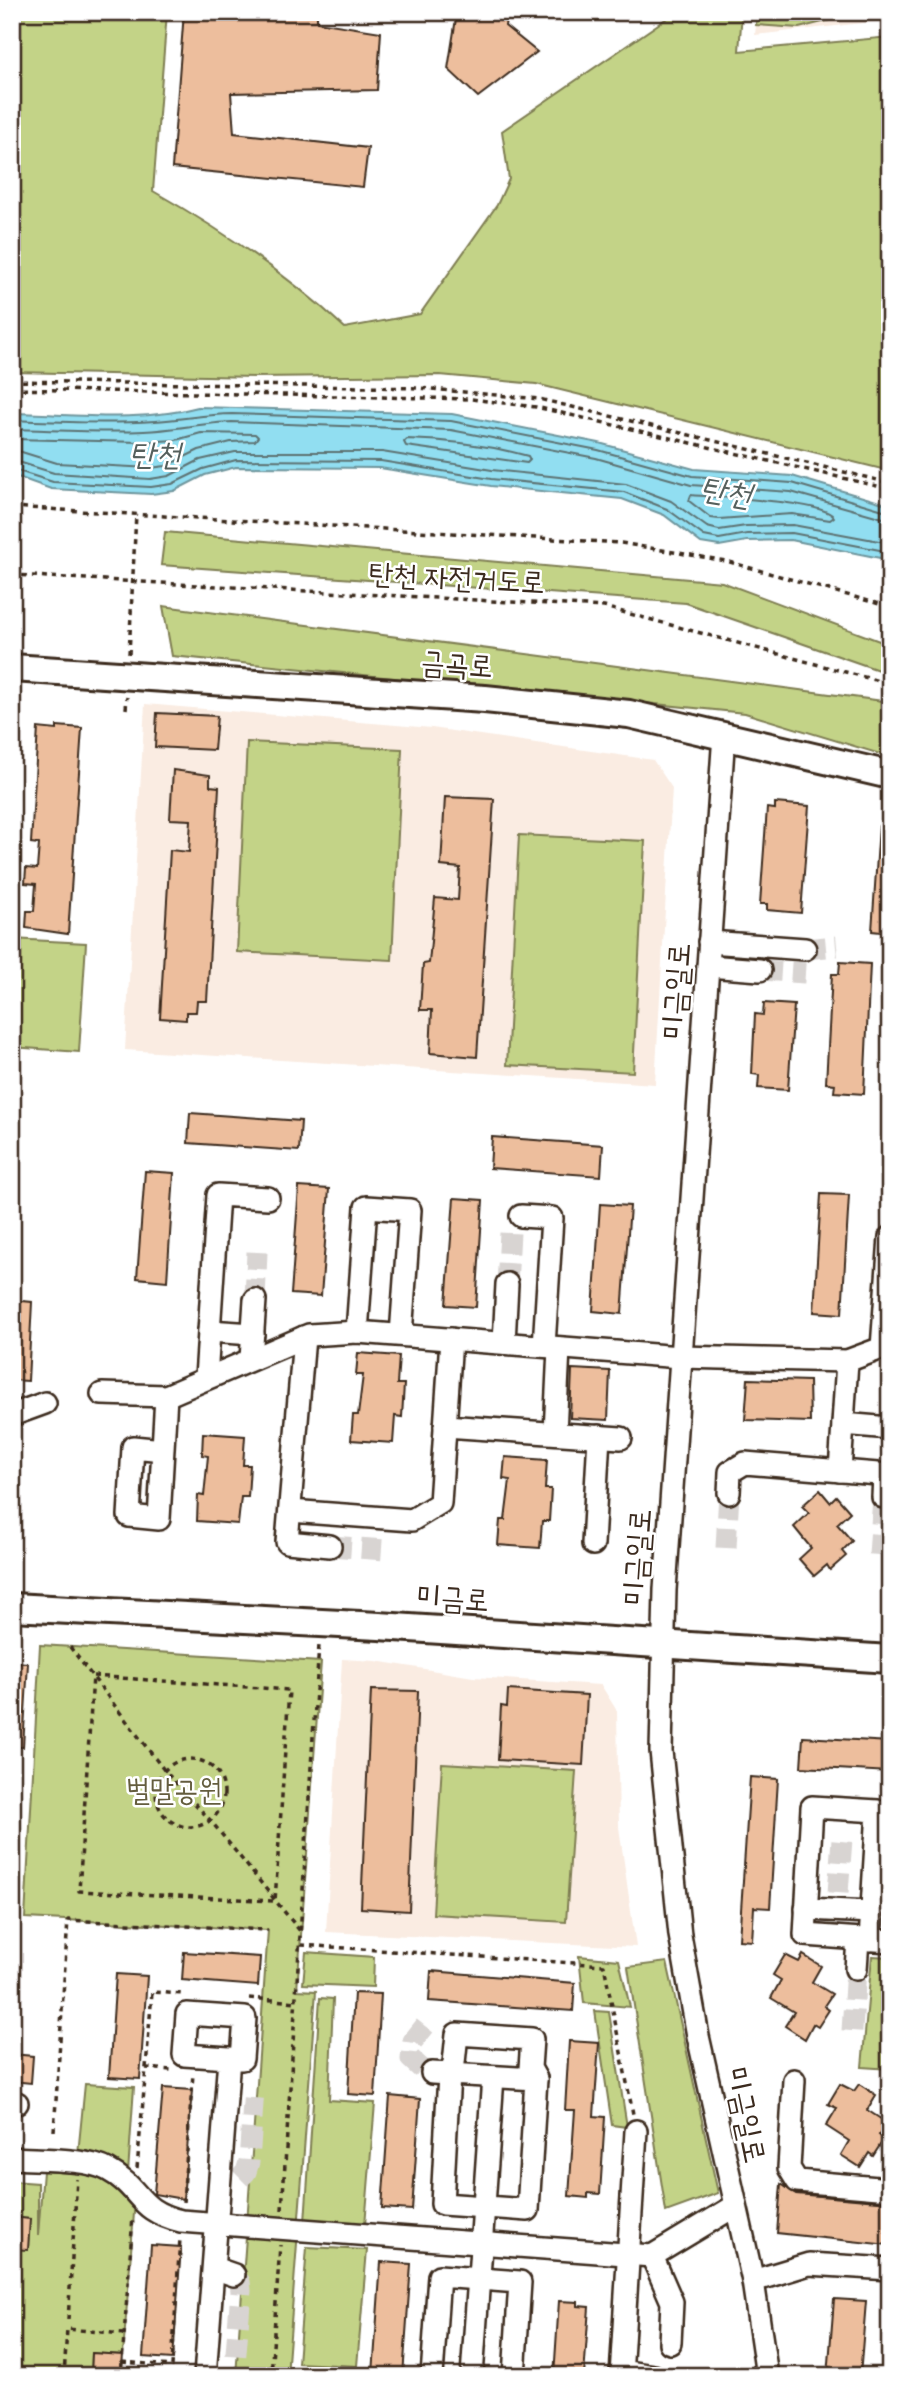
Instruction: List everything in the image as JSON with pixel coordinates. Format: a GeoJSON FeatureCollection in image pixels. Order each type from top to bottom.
{"type":"FeatureCollection","features":[{"type":"Feature","properties":{"kind":"main road","name":"금곡로"},"geometry":{"type":"LineString","coordinates":[[12,668],[485,699],[629,714],[724,734],[890,775]]}},
{"type":"Feature","properties":{"kind":"main road","name":"미금로"},"geometry":{"type":"LineString","coordinates":[[12,1607],[379,1626],[890,1659]]}},
{"type":"Feature","properties":{"kind":"street","name":"미금일로"},"geometry":{"type":"LineString","coordinates":[[724,734],[662,1646],[661,1751],[677,1911],[698,2036],[753,2281],[767,2376]]}},
{"type":"Feature","properties":{"kind":"street"},"geometry":{"type":"LineString","coordinates":[[709,942],[805,949]]}},
{"type":"Feature","properties":{"kind":"street"},"geometry":{"type":"LineString","coordinates":[[708,966],[760,970]]}},
{"type":"Feature","properties":{"kind":"street"},"geometry":{"type":"LineString","coordinates":[[206,1378],[218,1195],[268,1198]]}},
{"type":"Feature","properties":{"kind":"street"},"geometry":{"type":"LineString","coordinates":[[357,1332],[366,1207],[410,1210],[401,1335]]}},
{"type":"Feature","properties":{"kind":"street"},"geometry":{"type":"LineString","coordinates":[[521,1216],[552,1218],[555,1433]]}},
{"type":"Feature","properties":{"kind":"street"},"geometry":{"type":"LineString","coordinates":[[102,1394],[166,1396],[304,1337],[357,1332],[680,1357],[847,1361],[886,1347],[890,1237]]}},
{"type":"Feature","properties":{"kind":"street"},"geometry":{"type":"LineString","coordinates":[[504,1343],[507,1284]]}},
{"type":"Feature","properties":{"kind":"street"},"geometry":{"type":"LineString","coordinates":[[251,1359],[255,1300]]}},
{"type":"Feature","properties":{"kind":"street"},"geometry":{"type":"LineString","coordinates":[[209,1331],[253,1334]]}},
{"type":"Feature","properties":{"kind":"street"},"geometry":{"type":"LineString","coordinates":[[304,1337],[287,1542],[330,1546]]}},
{"type":"Feature","properties":{"kind":"street"},"geometry":{"type":"LineString","coordinates":[[290,1511],[412,1520],[440,1503],[451,1339]]}},
{"type":"Feature","properties":{"kind":"street"},"geometry":{"type":"LineString","coordinates":[[840,1471],[847,1361]]}},
{"type":"Feature","properties":{"kind":"street"},"geometry":{"type":"LineString","coordinates":[[163,1450],[166,1396]]}},
{"type":"Feature","properties":{"kind":"street"},"geometry":{"type":"LineString","coordinates":[[12,1415],[45,1402]]}},
{"type":"Feature","properties":{"kind":"street"},"geometry":{"type":"LineString","coordinates":[[843,1424],[890,1428]]}},
{"type":"Feature","properties":{"kind":"street"},"geometry":{"type":"LineString","coordinates":[[445,1426],[621,1438]]}},
{"type":"Feature","properties":{"kind":"street"},"geometry":{"type":"LineString","coordinates":[[593,1545],[599,1436]]}},
{"type":"Feature","properties":{"kind":"street"},"geometry":{"type":"LineString","coordinates":[[729,1493],[730,1472],[745,1463],[887,1475],[883,1497]]}},
{"type":"Feature","properties":{"kind":"street"},"geometry":{"type":"LineString","coordinates":[[856,1969],[873,1940],[878,1811],[812,1807],[805,1936],[873,1940]]}},
{"type":"Feature","properties":{"kind":"street"},"geometry":{"type":"LineString","coordinates":[[806,1909],[838,1902],[872,1912]]}},
{"type":"Feature","properties":{"kind":"street"},"geometry":{"type":"LineString","coordinates":[[457,2035],[532,2039],[530,2068],[536,2079],[528,2210],[442,2204],[441,2073],[454,2063],[457,2035]]}},
{"type":"Feature","properties":{"kind":"street"},"geometry":{"type":"LineString","coordinates":[[205,2376],[224,2272],[217,2224],[230,2178],[229,2058]]}},
{"type":"Feature","properties":{"kind":"street"},"geometry":{"type":"LineString","coordinates":[[441,2073],[536,2079]]}},
{"type":"Feature","properties":{"kind":"street"},"geometry":{"type":"LineString","coordinates":[[472,2376],[493,2077]]}},
{"type":"Feature","properties":{"kind":"street"},"geometry":{"type":"LineString","coordinates":[[794,2081],[789,2168],[797,2181],[890,2189]]}},
{"type":"Feature","properties":{"kind":"street"},"geometry":{"type":"LineString","coordinates":[[636,2131],[621,2373],[650,2375]]}},
{"type":"Feature","properties":{"kind":"street"},"geometry":{"type":"LineString","coordinates":[[12,2158],[105,2167],[119,2176],[148,2209],[181,2221],[652,2256],[735,2206]]}},
{"type":"Feature","properties":{"kind":"street"},"geometry":{"type":"LineString","coordinates":[[652,2256],[672,2302],[670,2343]]}},
{"type":"Feature","properties":{"kind":"street"},"geometry":{"type":"LineString","coordinates":[[753,2281],[809,2264],[890,2269]]}},
{"type":"Feature","properties":{"kind":"street"},"geometry":{"type":"LineString","coordinates":[[432,2376],[439,2276],[520,2282],[514,2376]]}},
{"type":"Feature","properties":{"kind":"path"},"geometry":{"type":"LineString","coordinates":[[12,381],[420,388],[527,398],[890,483]]}},
{"type":"Feature","properties":{"kind":"path"},"geometry":{"type":"LineString","coordinates":[[12,389],[471,399],[536,407],[890,489]]}},
{"type":"Feature","properties":{"kind":"path"},"geometry":{"type":"LineString","coordinates":[[12,507],[621,543],[726,561],[890,607]]}},
{"type":"Feature","properties":{"kind":"path"},"geometry":{"type":"LineString","coordinates":[[128,667],[136,514]]}},
{"type":"Feature","properties":{"kind":"path","name":"탄천 자전거도로"},"geometry":{"type":"LineString","coordinates":[[12,575],[604,607],[890,684]]}},
{"type":"Feature","properties":{"kind":"path"},"geometry":{"type":"LineString","coordinates":[[126,709],[127,695]]}},
{"type":"Feature","properties":{"kind":"path"},"geometry":{"type":"LineString","coordinates":[[271,2376],[319,1645],[332,1646]]}},
{"type":"Feature","properties":{"kind":"path"},"geometry":{"type":"LineString","coordinates":[[70,1647],[164,1770],[211,1821],[302,1932]]}},
{"type":"Feature","properties":{"kind":"path"},"geometry":{"type":"LineString","coordinates":[[93,1676],[289,1690],[275,1901]]}},
{"type":"Feature","properties":{"kind":"path"},"geometry":{"type":"LineString","coordinates":[[93,1676],[79,1891],[275,1901]]}},
{"type":"Feature","properties":{"kind":"path"},"geometry":{"type":"LineString","coordinates":[[188,1757],[212,1766],[220,1777],[223,1791],[220,1807],[211,1821],[199,1827],[182,1829],[162,1815],[158,1806],[159,1780],[164,1770],[175,1761],[188,1757]]}},
{"type":"Feature","properties":{"kind":"path"},"geometry":{"type":"LineString","coordinates":[[54,2131],[68,1920],[268,1930]]}},
{"type":"Feature","properties":{"kind":"path"},"geometry":{"type":"LineString","coordinates":[[122,2362],[172,2367],[194,2071],[146,2068],[137,2174]]}},
{"type":"Feature","properties":{"kind":"path"},"geometry":{"type":"LineString","coordinates":[[68,2320],[77,2173]]}},
{"type":"Feature","properties":{"kind":"path"},"geometry":{"type":"LineString","coordinates":[[121,2376],[134,2213]]}},
{"type":"Feature","properties":{"kind":"path"},"geometry":{"type":"LineString","coordinates":[[64,2376],[67,2329],[124,2334]]}},
{"type":"Feature","properties":{"kind":"shaded area"},"geometry":{"type":"Polygon","coordinates":[[[757,12],[890,12],[890,20],[755,35],[757,12]]]}},
{"type":"Feature","properties":{"kind":"shaded area"},"geometry":{"type":"Polygon","coordinates":[[[145,704],[432,728],[653,760],[672,788],[655,1084],[125,1050],[145,704]]]}},
{"type":"Feature","properties":{"kind":"shaded area"},"geometry":{"type":"Polygon","coordinates":[[[342,1659],[376,1661],[473,1677],[601,1685],[617,1711],[619,1827],[636,1947],[326,1932],[342,1659]]]}},
{"type":"Feature","properties":{"kind":"green space"},"geometry":{"type":"Polygon","coordinates":[[[12,12],[167,12],[153,191],[253,254],[300,289],[345,328],[420,314],[497,205],[509,179],[502,131],[676,12],[742,12],[739,51],[890,37],[890,471],[536,384],[440,375],[255,377],[12,372],[12,12]]]}},
{"type":"Feature","properties":{"kind":"green space"},"geometry":{"type":"Polygon","coordinates":[[[757,12],[862,12],[799,28],[756,25],[757,12]]]}},
{"type":"Feature","properties":{"kind":"green space"},"geometry":{"type":"Polygon","coordinates":[[[165,532],[722,582],[890,645],[890,674],[686,603],[161,565],[165,532]]]}},
{"type":"Feature","properties":{"kind":"green space"},"geometry":{"type":"Polygon","coordinates":[[[163,606],[890,702],[890,757],[745,713],[172,656],[163,606]]]}},
{"type":"Feature","properties":{"kind":"green space"},"geometry":{"type":"Polygon","coordinates":[[[247,742],[402,749],[392,960],[237,952],[247,742]]]}},
{"type":"Feature","properties":{"kind":"green space"},"geometry":{"type":"Polygon","coordinates":[[[519,835],[645,841],[633,1072],[507,1065],[519,835]]]}},
{"type":"Feature","properties":{"kind":"green space"},"geometry":{"type":"Polygon","coordinates":[[[12,939],[86,943],[79,1052],[12,1047],[12,939]]]}},
{"type":"Feature","properties":{"kind":"green space","name":"벌말공원"},"geometry":{"type":"Polygon","coordinates":[[[40,1645],[321,1662],[297,1990],[316,1991],[287,2376],[236,2376],[268,1930],[25,1918],[40,1645]]]}},
{"type":"Feature","properties":{"kind":"green space"},"geometry":{"type":"Polygon","coordinates":[[[442,1763],[576,1771],[566,1922],[433,1914],[442,1763]]]}},
{"type":"Feature","properties":{"kind":"green space"},"geometry":{"type":"Polygon","coordinates":[[[306,1952],[374,1957],[373,1987],[303,1984],[306,1952]]]}},
{"type":"Feature","properties":{"kind":"green space"},"geometry":{"type":"Polygon","coordinates":[[[579,1956],[619,1960],[630,2007],[584,2003],[579,1956]]]}},
{"type":"Feature","properties":{"kind":"green space"},"geometry":{"type":"Polygon","coordinates":[[[872,1956],[890,1957],[890,2069],[862,2067],[872,1956]]]}},
{"type":"Feature","properties":{"kind":"green space"},"geometry":{"type":"Polygon","coordinates":[[[667,1962],[718,2193],[666,2212],[628,1967],[667,1962]]]}},
{"type":"Feature","properties":{"kind":"green space"},"geometry":{"type":"Polygon","coordinates":[[[320,1998],[333,1999],[329,2100],[375,2103],[365,2225],[305,2222],[320,1998]]]}},
{"type":"Feature","properties":{"kind":"green space"},"geometry":{"type":"Polygon","coordinates":[[[595,2011],[609,2012],[627,2127],[612,2125],[595,2011]]]}},
{"type":"Feature","properties":{"kind":"green space"},"geometry":{"type":"Polygon","coordinates":[[[85,2084],[134,2087],[128,2173],[78,2154],[85,2084]]]}},
{"type":"Feature","properties":{"kind":"green space"},"geometry":{"type":"Polygon","coordinates":[[[43,2171],[108,2176],[126,2199],[135,2200],[123,2355],[92,2353],[91,2376],[12,2376],[12,2181],[38,2183],[38,2236],[43,2171]]]}},
{"type":"Feature","properties":{"kind":"green space"},"geometry":{"type":"Polygon","coordinates":[[[307,2247],[367,2250],[357,2366],[298,2363],[307,2247]]]}},
{"type":"Feature","properties":{"kind":"water","name":"탄천"},"geometry":{"type":"Polygon","coordinates":[[[198,407],[452,414],[599,443],[694,469],[792,476],[890,505],[890,560],[791,540],[747,541],[719,546],[701,543],[664,515],[622,499],[491,486],[380,468],[236,467],[205,475],[174,491],[151,494],[51,489],[12,475],[12,413],[129,416],[176,412],[198,407]]]}},
{"type":"Feature","properties":{"kind":"building"},"geometry":{"type":"Polygon","coordinates":[[[184,12],[317,12],[317,22],[381,32],[377,90],[231,93],[234,133],[368,148],[363,187],[172,168],[184,12]]]}},
{"type":"Feature","properties":{"kind":"building"},"geometry":{"type":"Polygon","coordinates":[[[457,12],[507,12],[505,26],[537,52],[478,97],[448,69],[457,12]]]}},
{"type":"Feature","properties":{"kind":"building"},"geometry":{"type":"Polygon","coordinates":[[[157,713],[217,716],[214,750],[155,747],[157,713]]]}},
{"type":"Feature","properties":{"kind":"building"},"geometry":{"type":"Polygon","coordinates":[[[57,726],[82,728],[68,934],[26,928],[27,911],[34,911],[36,884],[25,883],[26,868],[37,869],[39,844],[31,843],[38,728],[57,730],[57,726]]]}},
{"type":"Feature","properties":{"kind":"building"},"geometry":{"type":"Polygon","coordinates":[[[173,770],[210,775],[210,786],[219,787],[207,1001],[197,1001],[196,1012],[186,1012],[186,1020],[160,1018],[170,850],[189,852],[191,820],[170,819],[173,770]]]}},
{"type":"Feature","properties":{"kind":"building"},"geometry":{"type":"Polygon","coordinates":[[[445,797],[494,799],[477,1057],[430,1053],[432,1010],[420,1010],[423,964],[429,963],[435,898],[458,900],[460,868],[441,866],[445,797]]]}},
{"type":"Feature","properties":{"kind":"building"},"geometry":{"type":"Polygon","coordinates":[[[775,803],[809,806],[801,913],[767,910],[767,904],[760,904],[767,808],[775,809],[775,803]]]}},
{"type":"Feature","properties":{"kind":"building"},"geometry":{"type":"Polygon","coordinates":[[[879,826],[890,826],[890,933],[872,931],[879,826]]]}},
{"type":"Feature","properties":{"kind":"building"},"geometry":{"type":"Polygon","coordinates":[[[840,962],[870,964],[864,1094],[834,1092],[835,1084],[826,1083],[832,974],[839,974],[840,962]]]}},
{"type":"Feature","properties":{"kind":"building"},"geometry":{"type":"Polygon","coordinates":[[[764,1003],[794,1005],[788,1090],[758,1088],[759,1075],[752,1074],[755,1014],[763,1015],[764,1003]]]}},
{"type":"Feature","properties":{"kind":"building"},"geometry":{"type":"Polygon","coordinates":[[[190,1113],[301,1121],[299,1151],[188,1143],[190,1113]]]}},
{"type":"Feature","properties":{"kind":"building"},"geometry":{"type":"Polygon","coordinates":[[[492,1137],[603,1145],[601,1176],[490,1168],[492,1137]]]}},
{"type":"Feature","properties":{"kind":"building"},"geometry":{"type":"Polygon","coordinates":[[[145,1171],[174,1173],[167,1281],[137,1278],[145,1171]]]}},
{"type":"Feature","properties":{"kind":"building"},"geometry":{"type":"Polygon","coordinates":[[[299,1187],[329,1189],[321,1296],[291,1294],[299,1187]]]}},
{"type":"Feature","properties":{"kind":"building"},"geometry":{"type":"Polygon","coordinates":[[[821,1194],[849,1195],[842,1314],[814,1312],[821,1194]]]}},
{"type":"Feature","properties":{"kind":"building"},"geometry":{"type":"Polygon","coordinates":[[[454,1198],[483,1200],[476,1307],[446,1305],[454,1198]]]}},
{"type":"Feature","properties":{"kind":"building"},"geometry":{"type":"Polygon","coordinates":[[[600,1204],[630,1206],[622,1314],[593,1311],[600,1204]]]}},
{"type":"Feature","properties":{"kind":"building"},"geometry":{"type":"Polygon","coordinates":[[[12,1300],[32,1302],[28,1381],[12,1380],[12,1300]]]}},
{"type":"Feature","properties":{"kind":"building"},"geometry":{"type":"Polygon","coordinates":[[[358,1353],[399,1356],[397,1384],[404,1384],[402,1417],[395,1416],[393,1443],[351,1440],[353,1415],[358,1415],[363,1375],[356,1375],[358,1353]]]}},
{"type":"Feature","properties":{"kind":"building"},"geometry":{"type":"Polygon","coordinates":[[[572,1369],[610,1371],[608,1420],[570,1418],[572,1369]]]}},
{"type":"Feature","properties":{"kind":"building"},"geometry":{"type":"Polygon","coordinates":[[[748,1379],[809,1381],[810,1422],[745,1420],[748,1379]]]}},
{"type":"Feature","properties":{"kind":"building"},"geometry":{"type":"Polygon","coordinates":[[[203,1433],[245,1436],[243,1465],[250,1465],[248,1497],[241,1497],[238,1524],[197,1521],[198,1495],[204,1496],[208,1456],[202,1455],[203,1433]]]}},
{"type":"Feature","properties":{"kind":"building"},"geometry":{"type":"Polygon","coordinates":[[[505,1457],[547,1460],[545,1489],[551,1489],[549,1521],[542,1521],[540,1548],[498,1545],[500,1520],[505,1520],[510,1480],[503,1479],[505,1457]]]}},
{"type":"Feature","properties":{"kind":"building"},"geometry":{"type":"Polygon","coordinates":[[[820,1490],[830,1502],[836,1496],[850,1512],[837,1524],[852,1541],[842,1551],[846,1556],[830,1570],[827,1565],[814,1576],[799,1559],[811,1548],[794,1527],[809,1513],[802,1506],[820,1490]]]}},
{"type":"Feature","properties":{"kind":"building"},"geometry":{"type":"Polygon","coordinates":[[[12,1662],[28,1663],[23,1747],[12,1747],[12,1662]]]}},
{"type":"Feature","properties":{"kind":"building"},"geometry":{"type":"Polygon","coordinates":[[[371,1690],[418,1691],[409,1911],[361,1908],[371,1690]]]}},
{"type":"Feature","properties":{"kind":"building"},"geometry":{"type":"Polygon","coordinates":[[[508,1690],[587,1695],[583,1765],[498,1760],[501,1706],[507,1707],[508,1690]]]}},
{"type":"Feature","properties":{"kind":"building"},"geometry":{"type":"Polygon","coordinates":[[[803,1737],[890,1742],[890,1772],[801,1767],[803,1737]]]}},
{"type":"Feature","properties":{"kind":"building"},"geometry":{"type":"Polygon","coordinates":[[[750,1777],[778,1779],[770,1908],[754,1907],[752,1941],[739,1940],[750,1777]]]}},
{"type":"Feature","properties":{"kind":"building"},"geometry":{"type":"Polygon","coordinates":[[[184,1952],[260,1957],[258,1986],[182,1980],[184,1952]]]}},
{"type":"Feature","properties":{"kind":"building"},"geometry":{"type":"Polygon","coordinates":[[[785,1955],[799,1962],[803,1955],[821,1966],[812,1982],[832,1994],[824,2006],[829,2010],[818,2027],[813,2024],[805,2039],[785,2026],[794,2012],[771,1998],[781,1980],[773,1975],[785,1955]]]}},
{"type":"Feature","properties":{"kind":"building"},"geometry":{"type":"Polygon","coordinates":[[[431,1971],[575,1983],[573,2011],[429,2001],[431,1971]]]}},
{"type":"Feature","properties":{"kind":"building"},"geometry":{"type":"Polygon","coordinates":[[[116,1974],[147,1976],[140,2079],[109,2077],[116,1974]]]}},
{"type":"Feature","properties":{"kind":"building"},"geometry":{"type":"Polygon","coordinates":[[[354,1993],[381,1994],[375,2096],[348,2094],[354,1993]]]}},
{"type":"Feature","properties":{"kind":"building"},"geometry":{"type":"Polygon","coordinates":[[[569,2041],[599,2043],[594,2116],[605,2117],[600,2194],[588,2193],[588,2198],[569,2196],[575,2110],[565,2110],[569,2041]]]}},
{"type":"Feature","properties":{"kind":"building"},"geometry":{"type":"Polygon","coordinates":[[[12,2054],[33,2056],[31,2083],[12,2081],[12,2054]]]}},
{"type":"Feature","properties":{"kind":"building"},"geometry":{"type":"Polygon","coordinates":[[[840,2084],[854,2091],[859,2084],[876,2095],[867,2110],[887,2123],[879,2135],[884,2139],[873,2156],[869,2153],[860,2167],[841,2155],[849,2141],[826,2126],[837,2108],[828,2104],[840,2084]]]}},
{"type":"Feature","properties":{"kind":"building"},"geometry":{"type":"Polygon","coordinates":[[[163,2088],[192,2090],[183,2199],[154,2194],[163,2088]]]}},
{"type":"Feature","properties":{"kind":"building"},"geometry":{"type":"Polygon","coordinates":[[[390,2096],[420,2099],[412,2210],[382,2208],[390,2096]]]}},
{"type":"Feature","properties":{"kind":"building"},"geometry":{"type":"Polygon","coordinates":[[[781,2184],[796,2194],[890,2202],[888,2245],[777,2233],[781,2184]]]}},
{"type":"Feature","properties":{"kind":"building"},"geometry":{"type":"Polygon","coordinates":[[[12,2217],[30,2219],[28,2250],[12,2249],[12,2217]]]}},
{"type":"Feature","properties":{"kind":"building"},"geometry":{"type":"Polygon","coordinates":[[[151,2245],[181,2247],[173,2359],[143,2357],[151,2245]]]}},
{"type":"Feature","properties":{"kind":"building"},"geometry":{"type":"Polygon","coordinates":[[[381,2262],[411,2264],[403,2376],[373,2374],[381,2262]]]}},
{"type":"Feature","properties":{"kind":"building"},"geometry":{"type":"Polygon","coordinates":[[[834,2299],[866,2301],[860,2376],[828,2376],[834,2299]]]}},
{"type":"Feature","properties":{"kind":"building"},"geometry":{"type":"Polygon","coordinates":[[[559,2301],[578,2302],[578,2306],[589,2307],[584,2376],[554,2376],[559,2301]]]}},
{"type":"Feature","properties":{"kind":"building"},"geometry":{"type":"Polygon","coordinates":[[[92,2353],[123,2355],[121,2376],[91,2376],[92,2353]]]}},
{"type":"Feature","properties":{"kind":"tunnel"},"geometry":{"type":"LineString","coordinates":[[805,949],[837,946]]}},
{"type":"Feature","properties":{"kind":"tunnel"},"geometry":{"type":"LineString","coordinates":[[760,970],[805,973]]}},
{"type":"Feature","properties":{"kind":"tunnel"},"geometry":{"type":"LineString","coordinates":[[507,1284],[510,1233]]}},
{"type":"Feature","properties":{"kind":"tunnel"},"geometry":{"type":"LineString","coordinates":[[255,1300],[257,1252]]}},
{"type":"Feature","properties":{"kind":"tunnel"},"geometry":{"type":"LineString","coordinates":[[726,1548],[729,1493]]}},
{"type":"Feature","properties":{"kind":"tunnel"},"geometry":{"type":"LineString","coordinates":[[879,1555],[883,1497]]}},
{"type":"Feature","properties":{"kind":"tunnel"},"geometry":{"type":"LineString","coordinates":[[330,1546],[385,1550]]}},
{"type":"Feature","properties":{"kind":"tunnel"},"geometry":{"type":"LineString","coordinates":[[838,1893],[842,1839]]}},
{"type":"Feature","properties":{"kind":"tunnel"},"geometry":{"type":"LineString","coordinates":[[852,2031],[856,1969]]}},
{"type":"Feature","properties":{"kind":"tunnel"},"geometry":{"type":"LineString","coordinates":[[425,2026],[413,2041],[411,2059],[423,2070],[432,2073]]}},
{"type":"Feature","properties":{"kind":"tunnel"},"geometry":{"type":"LineString","coordinates":[[240,2178],[246,2172],[249,2162],[254,2089]]}},
{"type":"Feature","properties":{"kind":"tunnel"},"geometry":{"type":"LineString","coordinates":[[234,2275],[240,2282],[241,2291],[235,2365]]}}]}
